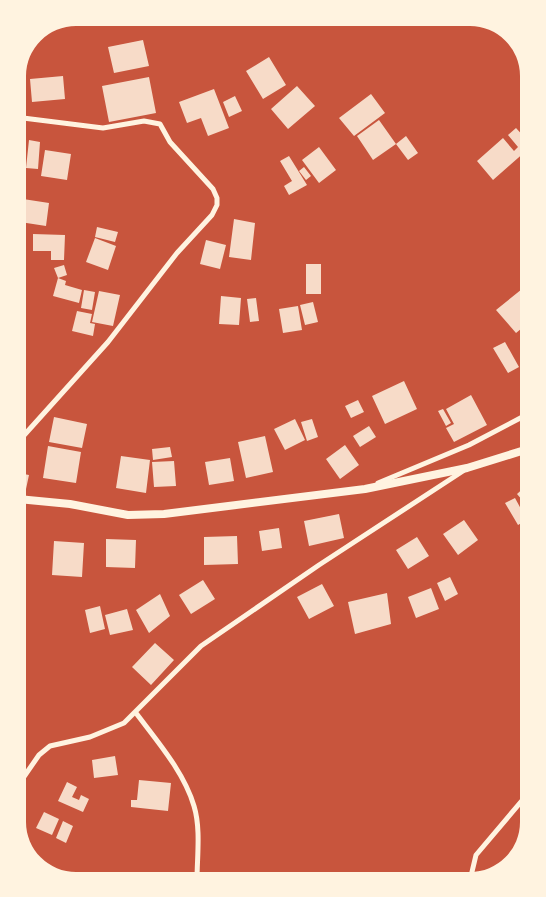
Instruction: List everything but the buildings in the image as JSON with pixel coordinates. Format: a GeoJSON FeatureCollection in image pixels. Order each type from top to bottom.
{"type":"FeatureCollection","features":[{"type":"Feature","properties":{"kind":"main road"},"geometry":{"type":"LineString","coordinates":[[26,500],[70,504],[128,515],[164,514],[365,489],[467,468],[520,451]]}},
{"type":"Feature","properties":{"kind":"street"},"geometry":{"type":"LineString","coordinates":[[26,118],[103,128],[144,121],[160,124],[170,142],[213,189],[218,198],[212,215],[177,253],[108,342],[26,433]]}},
{"type":"Feature","properties":{"kind":"street"},"geometry":{"type":"LineString","coordinates":[[365,489],[469,446],[520,418]]}},
{"type":"Feature","properties":{"kind":"street"},"geometry":{"type":"LineString","coordinates":[[26,774],[39,755],[50,746],[90,737],[124,723],[201,646],[467,468]]}},
{"type":"Feature","properties":{"kind":"street"},"geometry":{"type":"LineString","coordinates":[[136,712],[178,771],[194,807],[197,831],[197,871]]}},
{"type":"Feature","properties":{"kind":"street"},"geometry":{"type":"LineString","coordinates":[[472,872],[476,855],[520,803]]}}]}
